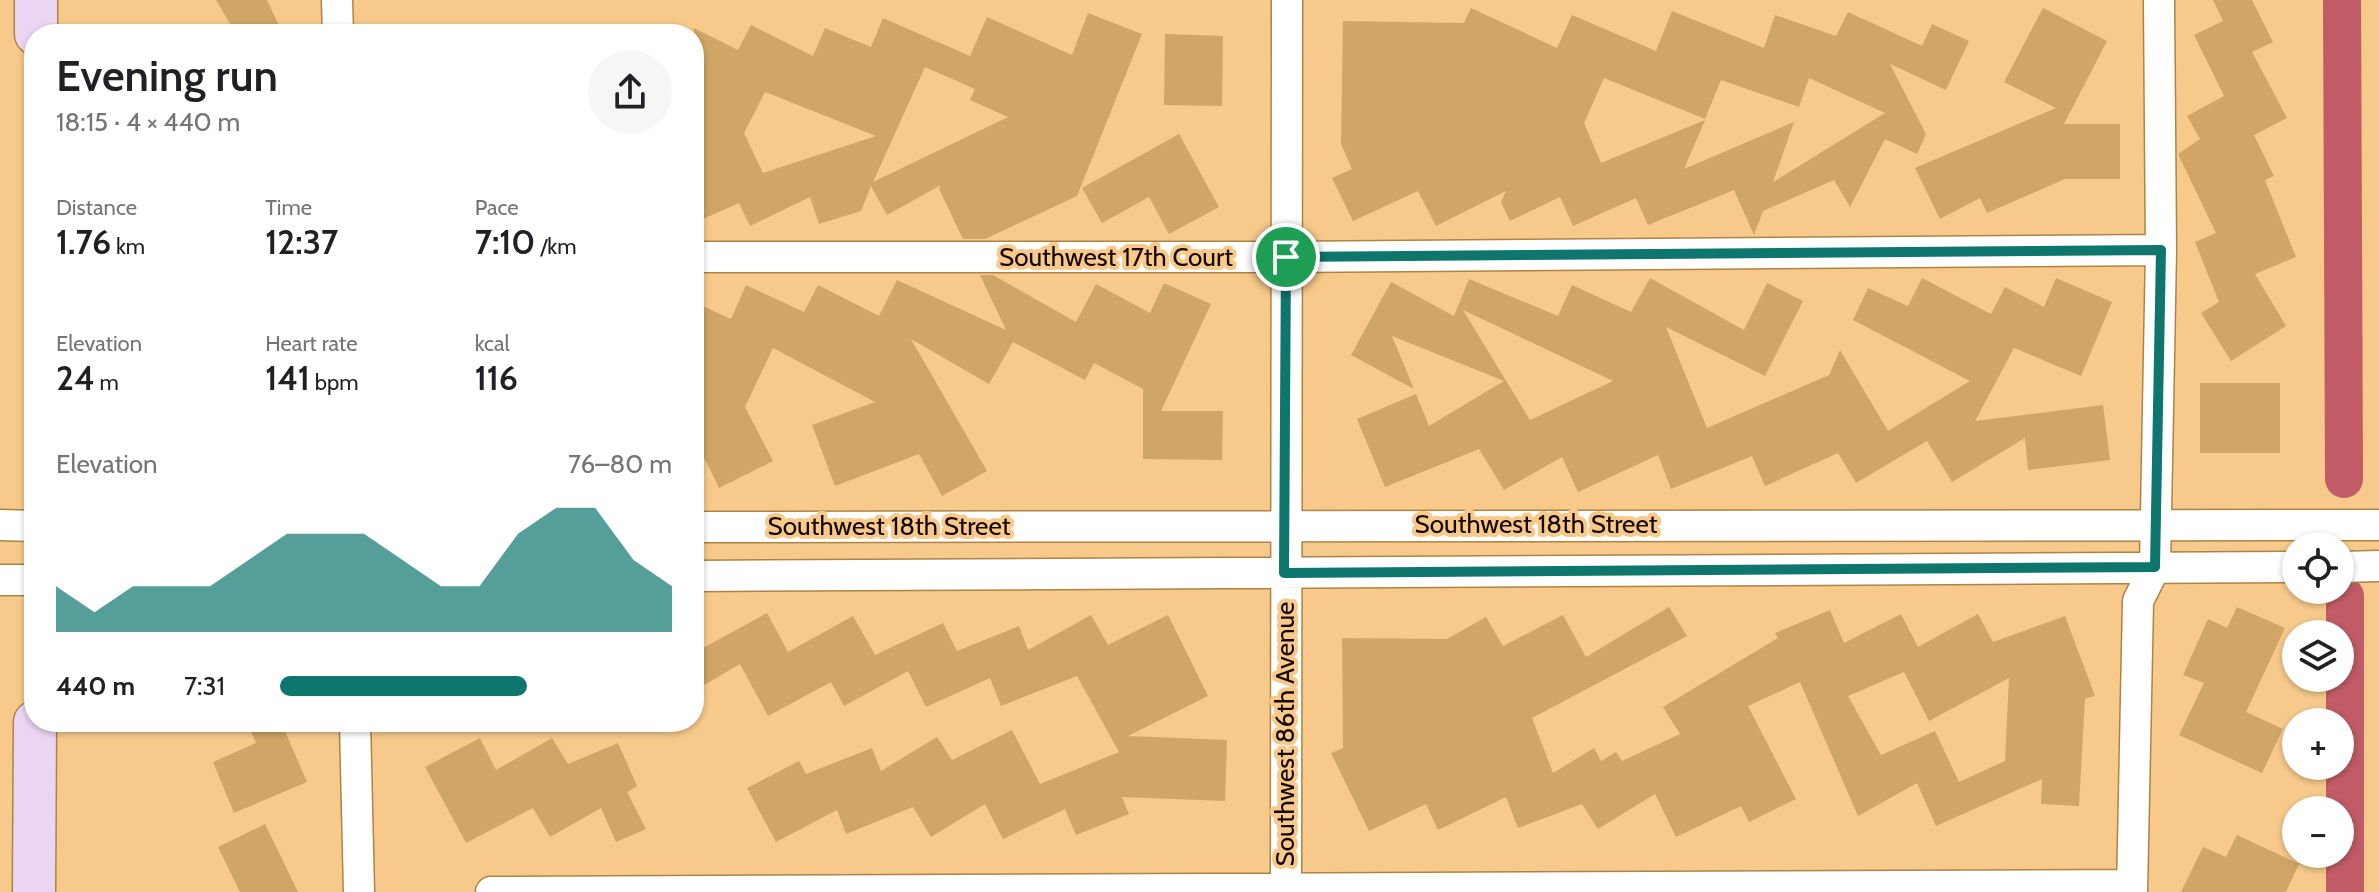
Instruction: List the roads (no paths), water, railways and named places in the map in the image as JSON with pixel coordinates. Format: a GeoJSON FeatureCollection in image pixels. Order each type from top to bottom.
{"type":"FeatureCollection","features":[{"type":"Feature","properties":{"kind":"main road"},"geometry":{"type":"LineString","coordinates":[[36,0],[36,24]]}},
{"type":"Feature","properties":{"kind":"main road"},"geometry":{"type":"LineString","coordinates":[[34,892],[35,732]]}},
{"type":"Feature","properties":{"kind":"street"},"geometry":{"type":"LineString","coordinates":[[337,0],[338,24]]}},
{"type":"Feature","properties":{"kind":"street","name":"Southwest 86th Avenue"},"geometry":{"type":"LineString","coordinates":[[1286,889],[1284,524],[1287,0]]}},
{"type":"Feature","properties":{"kind":"street"},"geometry":{"type":"LineString","coordinates":[[491,892],[2132,889],[2138,601],[2155,567],[2161,250],[2159,0]]}},
{"type":"Feature","properties":{"kind":"street","name":"Southwest 17th Court"},"geometry":{"type":"LineString","coordinates":[[704,257],[1286,257],[2161,250]]}},
{"type":"Feature","properties":{"kind":"street"},"geometry":{"type":"LineString","coordinates":[[0,525],[24,526]]}},
{"type":"Feature","properties":{"kind":"street","name":"Southwest 18th Street"},"geometry":{"type":"LineString","coordinates":[[704,527],[2379,525]]}},
{"type":"Feature","properties":{"kind":"street"},"geometry":{"type":"LineString","coordinates":[[2354,567],[2379,566]]}},
{"type":"Feature","properties":{"kind":"street","name":"Southwest 18th Street"},"geometry":{"type":"LineString","coordinates":[[704,576],[2282,567]]}},
{"type":"Feature","properties":{"kind":"street"},"geometry":{"type":"LineString","coordinates":[[0,580],[24,580]]}},
{"type":"Feature","properties":{"kind":"street"},"geometry":{"type":"LineString","coordinates":[[355,732],[359,892]]}},
{"type":"Feature","properties":{"kind":"waterway"},"geometry":{"type":"LineString","coordinates":[[2342,0],[2344,479]]}},
{"type":"Feature","properties":{"kind":"waterway"},"geometry":{"type":"LineString","coordinates":[[2345,604],[2345,892]]}}]}
